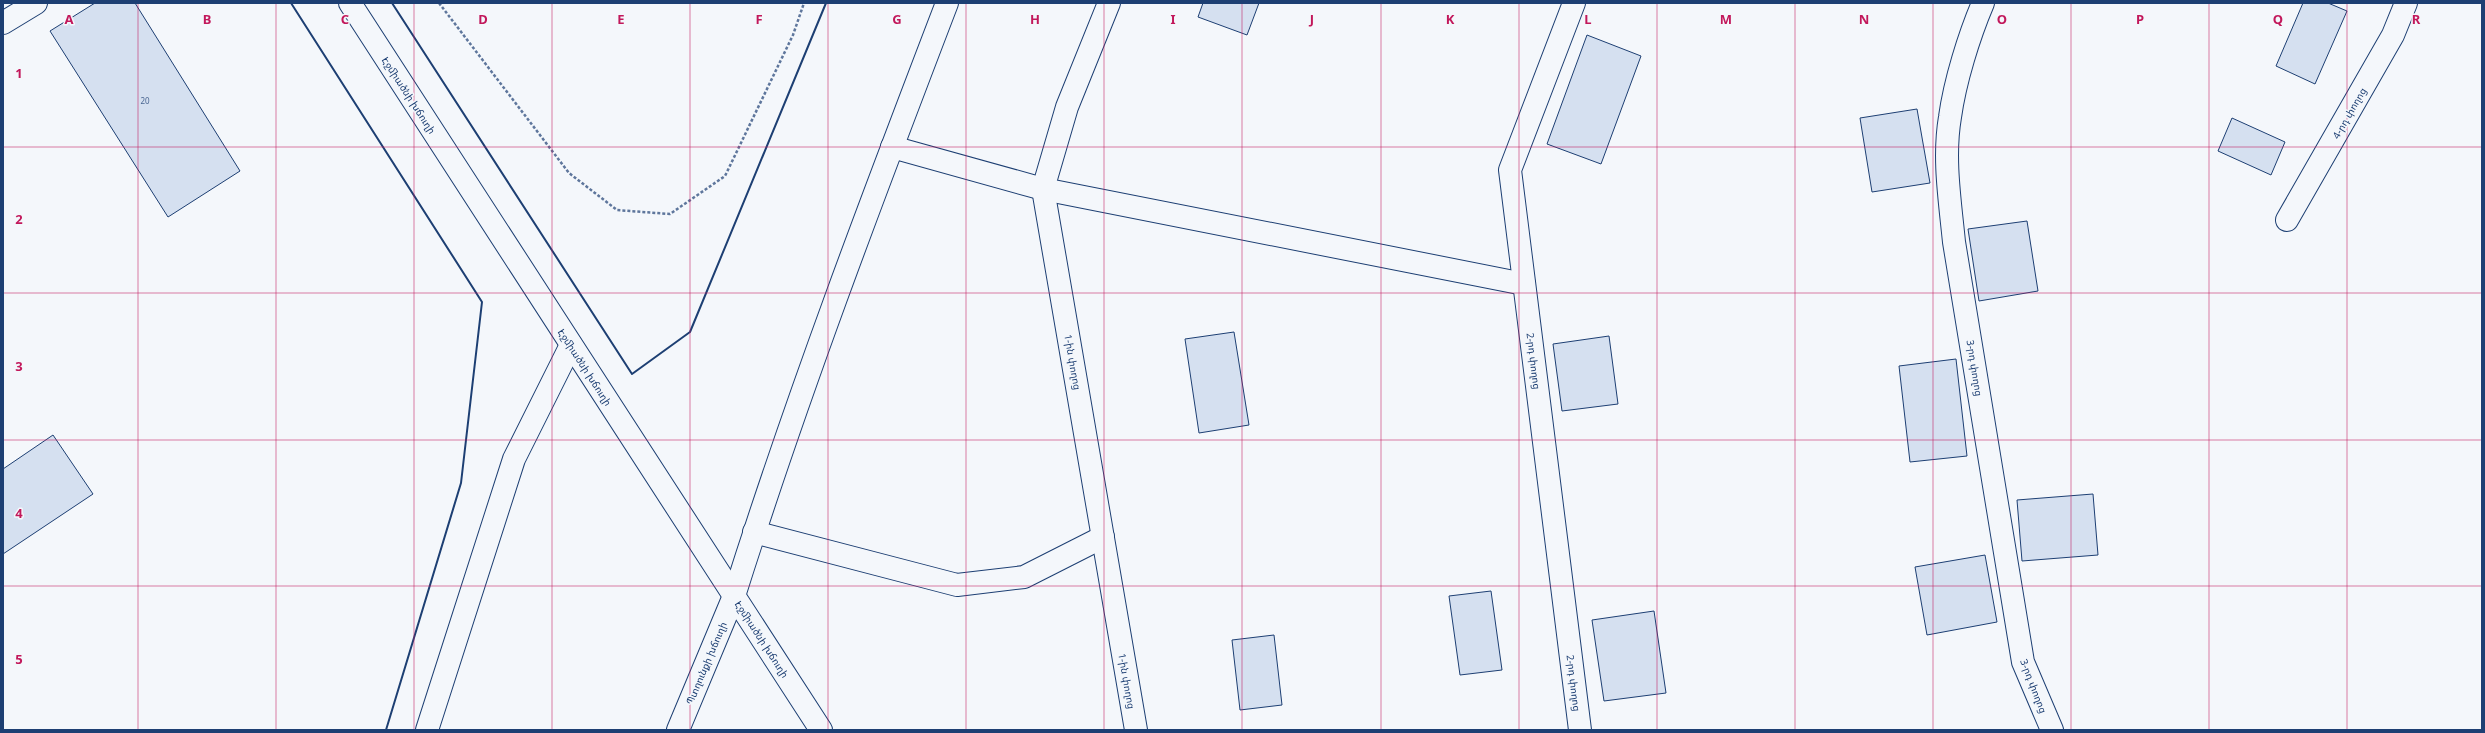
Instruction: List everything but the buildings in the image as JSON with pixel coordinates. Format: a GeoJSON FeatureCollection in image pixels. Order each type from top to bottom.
{"type":"FeatureCollection","features":[{"type":"Feature","properties":{"kind":"street"},"geometry":{"type":"LineString","coordinates":[[3,23],[36,3]]}},
{"type":"Feature","properties":{"kind":"street","name":"Էջմիածնի խճուղի"},"geometry":{"type":"LineString","coordinates":[[350,3],[821,730]]}},
{"type":"Feature","properties":{"kind":"street","name":"Պտղունքի խճուղի"},"geometry":{"type":"LineString","coordinates":[[678,730],[734,596],[754,532],[892,146],[947,3]]}},
{"type":"Feature","properties":{"kind":"street","name":"1-ին փողոց"},"geometry":{"type":"LineString","coordinates":[[1109,3],[1067,107],[1043,189],[1136,730]]}},
{"type":"Feature","properties":{"kind":"street","name":"2-րդ փողոց"},"geometry":{"type":"LineString","coordinates":[[1574,3],[1510,170],[1580,730]]}},
{"type":"Feature","properties":{"kind":"street","name":"3-րդ փողոց"},"geometry":{"type":"LineString","coordinates":[[1983,3],[1972,29],[1950,118],[1948,177],[1954,242],[2023,662],[2052,730]]}},
{"type":"Feature","properties":{"kind":"street","name":"4-րդ փողոց"},"geometry":{"type":"LineString","coordinates":[[2287,220],[2393,35],[2406,3]]}},
{"type":"Feature","properties":{"kind":"street"},"geometry":{"type":"LineString","coordinates":[[892,146],[1043,189],[1524,284]]}},
{"type":"Feature","properties":{"kind":"street"},"geometry":{"type":"LineString","coordinates":[[427,730],[514,459],[571,345]]}},
{"type":"Feature","properties":{"kind":"street"},"geometry":{"type":"LineString","coordinates":[[754,532],[957,584],[1024,577],[1103,537]]}},
{"type":"Feature","properties":{"kind":"path"},"geometry":{"type":"LineString","coordinates":[[439,3],[569,173],[617,210],[670,214],[725,176],[793,35],[804,3]]}},
{"type":"Feature","properties":{"kind":"wall"},"geometry":{"type":"LineString","coordinates":[[291,3],[482,302],[461,483],[386,730]]}},
{"type":"Feature","properties":{"kind":"wall"},"geometry":{"type":"LineString","coordinates":[[392,3],[632,374],[690,332],[826,3]]}}]}
